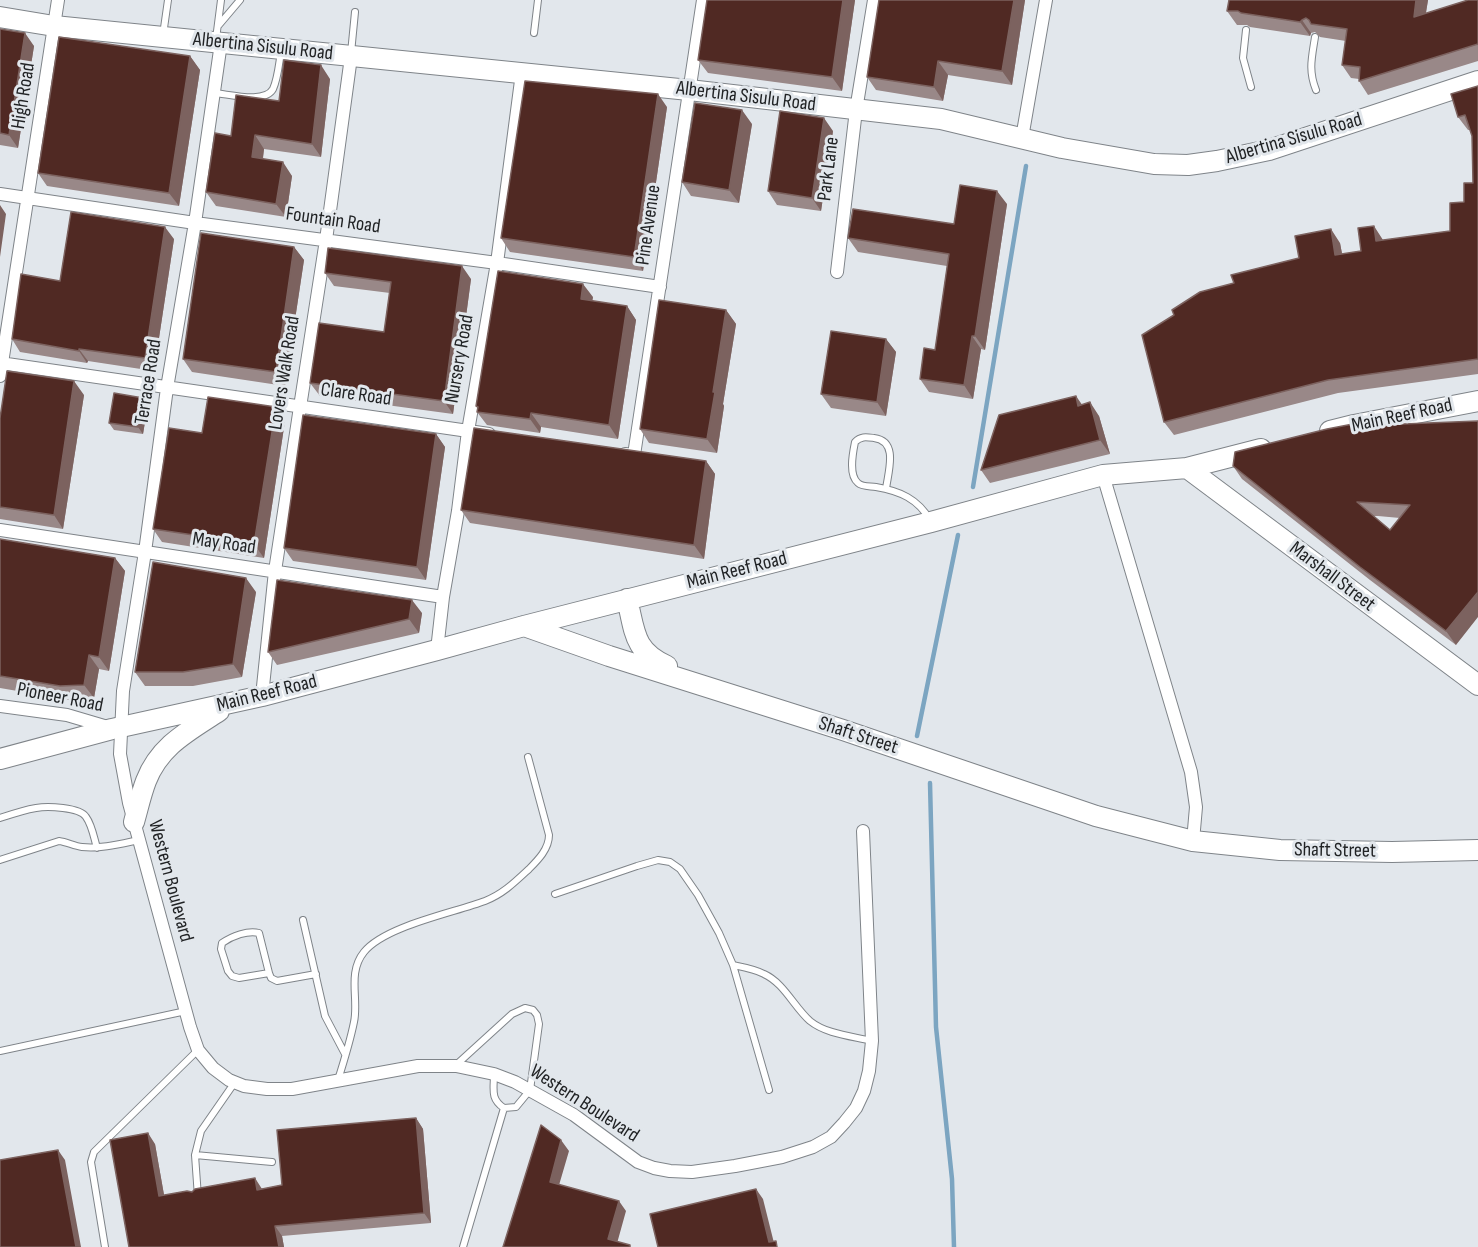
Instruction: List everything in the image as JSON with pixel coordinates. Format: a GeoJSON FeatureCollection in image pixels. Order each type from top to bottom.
{"type":"FeatureCollection","features":[{"type":"Feature","properties":{"kind":"main road","name":"Albertina Sisulu Road"},"geometry":{"type":"LineString","coordinates":[[0,17],[54,26],[163,37],[218,37],[281,49],[351,57],[689,90],[941,119],[1062,148],[1154,165],[1188,165],[1269,150],[1478,81]]}},
{"type":"Feature","properties":{"kind":"main road","name":"Main Reef Road"},"geometry":{"type":"LineString","coordinates":[[1309,436],[1478,400]]}},
{"type":"Feature","properties":{"kind":"main road","name":"Main Reef Road"},"geometry":{"type":"LineString","coordinates":[[0,759],[116,728],[262,696],[1103,475],[1187,468],[1276,445]]}},
{"type":"Feature","properties":{"kind":"main road","name":"Marshall Street"},"geometry":{"type":"LineString","coordinates":[[1187,468],[1478,685]]}},
{"type":"Feature","properties":{"kind":"main road"},"geometry":{"type":"LineString","coordinates":[[627,599],[639,642],[647,655],[655,661],[691,675],[709,687]]}},
{"type":"Feature","properties":{"kind":"main road","name":"Shaft Street"},"geometry":{"type":"LineString","coordinates":[[524,626],[1096,816],[1193,841],[1280,850],[1392,852],[1478,850]]}},
{"type":"Feature","properties":{"kind":"main road"},"geometry":{"type":"LineString","coordinates":[[136,831],[146,779],[156,761],[186,731],[228,704]]}},
{"type":"Feature","properties":{"kind":"street","name":"High Road"},"geometry":{"type":"LineString","coordinates":[[1,367],[58,0]]}},
{"type":"Feature","properties":{"kind":"street","name":"Pine Avenue"},"geometry":{"type":"LineString","coordinates":[[612,452],[638,456],[660,287],[703,0]]}},
{"type":"Feature","properties":{"kind":"street","name":"Park Lane"},"geometry":{"type":"LineString","coordinates":[[837,272],[856,110],[874,0]]}},
{"type":"Feature","properties":{"kind":"street"},"geometry":{"type":"LineString","coordinates":[[1022,138],[1046,0]]}},
{"type":"Feature","properties":{"kind":"street","name":"Terrace Road"},"geometry":{"type":"LineString","coordinates":[[116,728],[145,552],[167,388],[195,223],[214,93],[218,37]]}},
{"type":"Feature","properties":{"kind":"street","name":"Lovers Walk Road"},"geometry":{"type":"LineString","coordinates":[[262,696],[275,571],[327,240],[351,57]]}},
{"type":"Feature","properties":{"kind":"street","name":"Nursery Road"},"geometry":{"type":"LineString","coordinates":[[437,650],[468,431],[497,263],[522,73]]}},
{"type":"Feature","properties":{"kind":"street","name":"Fountain Road"},"geometry":{"type":"LineString","coordinates":[[0,194],[660,287]]}},
{"type":"Feature","properties":{"kind":"street","name":"Clare Road"},"geometry":{"type":"LineString","coordinates":[[1,367],[167,388],[501,436]]}},
{"type":"Feature","properties":{"kind":"street"},"geometry":{"type":"LineString","coordinates":[[1103,475],[1191,772],[1196,807],[1193,841]]}},
{"type":"Feature","properties":{"kind":"street","name":"May Road"},"geometry":{"type":"LineString","coordinates":[[0,530],[443,597]]}},
{"type":"Feature","properties":{"kind":"street","name":"Pioneer Road"},"geometry":{"type":"LineString","coordinates":[[0,706],[67,716],[116,728]]}},
{"type":"Feature","properties":{"kind":"street","name":"Western Boulevard"},"geometry":{"type":"LineString","coordinates":[[116,728],[123,776],[136,831],[186,1011],[198,1050],[213,1068],[229,1080],[244,1086],[292,1089],[418,1066],[456,1065],[494,1074],[515,1082],[573,1115],[638,1162],[670,1171],[692,1172],[735,1166],[782,1157],[813,1147],[831,1137],[856,1108],[864,1091],[869,1071],[872,1041],[863,831]]}},
{"type":"Feature","properties":{"kind":"lane"},"geometry":{"type":"LineString","coordinates":[[163,37],[168,0]]}},
{"type":"Feature","properties":{"kind":"lane"},"geometry":{"type":"LineString","coordinates":[[218,37],[221,0]]}},
{"type":"Feature","properties":{"kind":"lane"},"geometry":{"type":"LineString","coordinates":[[218,37],[240,0]]}},
{"type":"Feature","properties":{"kind":"lane"},"geometry":{"type":"LineString","coordinates":[[534,33],[538,0]]}},
{"type":"Feature","properties":{"kind":"lane"},"geometry":{"type":"LineString","coordinates":[[351,57],[355,12]]}},
{"type":"Feature","properties":{"kind":"lane"},"geometry":{"type":"LineString","coordinates":[[1246,30],[1243,58],[1251,87]]}},
{"type":"Feature","properties":{"kind":"lane"},"geometry":{"type":"LineString","coordinates":[[1315,37],[1311,66],[1316,90]]}},
{"type":"Feature","properties":{"kind":"lane"},"geometry":{"type":"LineString","coordinates":[[214,93],[259,98],[266,96],[272,91],[276,80],[281,49]]}},
{"type":"Feature","properties":{"kind":"lane"},"geometry":{"type":"LineString","coordinates":[[886,489],[889,446],[879,438],[859,438],[855,442],[852,472],[860,485],[886,489],[907,497],[924,509],[931,522]]}},
{"type":"Feature","properties":{"kind":"lane"},"geometry":{"type":"LineString","coordinates":[[338,1080],[355,1021],[355,972],[365,951],[376,941],[410,925],[486,901],[500,894],[533,865],[547,847],[549,835],[528,757]]}},
{"type":"Feature","properties":{"kind":"lane"},"geometry":{"type":"LineString","coordinates":[[0,818],[36,808],[73,809],[82,812],[86,817],[97,848]]}},
{"type":"Feature","properties":{"kind":"lane"},"geometry":{"type":"LineString","coordinates":[[0,860],[59,841],[74,846],[97,848],[136,831]]}},
{"type":"Feature","properties":{"kind":"lane"},"geometry":{"type":"LineString","coordinates":[[555,894],[658,861],[670,862],[680,869],[698,895],[719,933],[733,965],[769,1090]]}},
{"type":"Feature","properties":{"kind":"lane"},"geometry":{"type":"LineString","coordinates":[[303,920],[325,1016],[345,1054]]}},
{"type":"Feature","properties":{"kind":"lane"},"geometry":{"type":"LineString","coordinates":[[269,973],[239,978],[232,976],[228,971],[221,949],[222,943],[252,931],[259,933],[271,978],[277,981],[316,974]]}},
{"type":"Feature","properties":{"kind":"lane"},"geometry":{"type":"LineString","coordinates":[[733,965],[773,979],[809,1020],[818,1026],[843,1035],[872,1041]]}},
{"type":"Feature","properties":{"kind":"lane"},"geometry":{"type":"LineString","coordinates":[[456,1065],[512,1014],[525,1008],[533,1010],[539,1024],[530,1090],[516,1107],[504,1108],[496,1103],[494,1074]]}},
{"type":"Feature","properties":{"kind":"lane"},"geometry":{"type":"LineString","coordinates":[[0,1051],[186,1011]]}},
{"type":"Feature","properties":{"kind":"lane"},"geometry":{"type":"LineString","coordinates":[[105,1247],[91,1162],[94,1152],[198,1050]]}},
{"type":"Feature","properties":{"kind":"lane"},"geometry":{"type":"LineString","coordinates":[[198,1197],[195,1155],[201,1131],[235,1082]]}},
{"type":"Feature","properties":{"kind":"lane"},"geometry":{"type":"LineString","coordinates":[[463,1247],[504,1108]]}},
{"type":"Feature","properties":{"kind":"lane"},"geometry":{"type":"LineString","coordinates":[[195,1155],[272,1162]]}},
{"type":"Feature","properties":{"kind":"building"},"geometry":{"type":"Polygon","coordinates":[[[707,0],[843,0],[832,77],[698,60],[707,0]]]}},
{"type":"Feature","properties":{"kind":"building"},"geometry":{"type":"Polygon","coordinates":[[[879,0],[1014,0],[1002,71],[938,61],[934,87],[867,77],[879,0]]]}},
{"type":"Feature","properties":{"kind":"building"},"geometry":{"type":"Polygon","coordinates":[[[1229,0],[1416,0],[1414,17],[1468,0],[1478,0],[1478,44],[1359,81],[1360,67],[1342,65],[1347,29],[1311,24],[1306,18],[1300,22],[1227,11],[1229,0]]]}},
{"type":"Feature","properties":{"kind":"building"},"geometry":{"type":"Polygon","coordinates":[[[0,29],[25,33],[9,135],[0,133],[0,29]]]}},
{"type":"Feature","properties":{"kind":"building"},"geometry":{"type":"Polygon","coordinates":[[[59,37],[190,56],[169,193],[38,173],[59,37]]]}},
{"type":"Feature","properties":{"kind":"building"},"geometry":{"type":"Polygon","coordinates":[[[284,60],[321,65],[312,144],[255,135],[252,157],[283,162],[276,204],[206,192],[215,133],[231,136],[236,95],[279,101],[284,60]]]}},
{"type":"Feature","properties":{"kind":"building"},"geometry":{"type":"Polygon","coordinates":[[[525,81],[658,94],[634,257],[501,238],[525,81]]]}},
{"type":"Feature","properties":{"kind":"building"},"geometry":{"type":"Polygon","coordinates":[[[1478,86],[1478,359],[1328,380],[1164,422],[1142,335],[1174,315],[1172,310],[1200,292],[1234,283],[1231,275],[1299,258],[1295,236],[1331,229],[1335,255],[1361,251],[1358,228],[1374,226],[1376,241],[1450,231],[1450,203],[1464,202],[1464,183],[1473,183],[1472,136],[1465,115],[1458,117],[1451,94],[1478,86]]]}},
{"type":"Feature","properties":{"kind":"building"},"geometry":{"type":"Polygon","coordinates":[[[695,103],[742,110],[729,190],[682,182],[695,103]]]}},
{"type":"Feature","properties":{"kind":"building"},"geometry":{"type":"Polygon","coordinates":[[[780,111],[824,118],[812,198],[768,191],[780,111]]]}},
{"type":"Feature","properties":{"kind":"building"},"geometry":{"type":"Polygon","coordinates":[[[960,185],[997,191],[975,336],[972,336],[964,385],[920,379],[924,348],[935,350],[949,254],[848,238],[853,209],[954,224],[960,185]]]}},
{"type":"Feature","properties":{"kind":"building"},"geometry":{"type":"Polygon","coordinates":[[[71,212],[165,227],[145,358],[79,349],[79,351],[12,339],[21,274],[60,281],[71,212]]]}},
{"type":"Feature","properties":{"kind":"building"},"geometry":{"type":"Polygon","coordinates":[[[201,233],[294,247],[276,372],[183,359],[201,233]]]}},
{"type":"Feature","properties":{"kind":"building"},"geometry":{"type":"Polygon","coordinates":[[[328,248],[462,266],[444,401],[310,383],[319,323],[384,332],[391,282],[325,273],[328,248]]]}},
{"type":"Feature","properties":{"kind":"building"},"geometry":{"type":"Polygon","coordinates":[[[498,271],[583,284],[581,299],[627,306],[609,425],[531,413],[530,419],[477,412],[478,407],[476,406],[498,271]]]}},
{"type":"Feature","properties":{"kind":"building"},"geometry":{"type":"Polygon","coordinates":[[[659,300],[726,310],[707,439],[640,429],[659,300]]]}},
{"type":"Feature","properties":{"kind":"building"},"geometry":{"type":"Polygon","coordinates":[[[831,331],[886,339],[877,402],[821,394],[831,331]]]}},
{"type":"Feature","properties":{"kind":"building"},"geometry":{"type":"Polygon","coordinates":[[[7,371],[74,381],[54,515],[0,507],[0,418],[7,371]]]}},
{"type":"Feature","properties":{"kind":"building"},"geometry":{"type":"Polygon","coordinates":[[[114,393],[143,398],[138,427],[109,423],[114,393]]]}},
{"type":"Feature","properties":{"kind":"building"},"geometry":{"type":"Polygon","coordinates":[[[1076,396],[1078,406],[1090,402],[1100,440],[981,470],[999,415],[1076,396]]]}},
{"type":"Feature","properties":{"kind":"building"},"geometry":{"type":"Polygon","coordinates":[[[208,397],[276,407],[254,544],[153,529],[169,428],[202,433],[208,397]]]}},
{"type":"Feature","properties":{"kind":"building"},"geometry":{"type":"Polygon","coordinates":[[[303,415],[436,434],[417,567],[284,548],[303,415]]]}},
{"type":"Feature","properties":{"kind":"building"},"geometry":{"type":"Polygon","coordinates":[[[1478,421],[1478,592],[1446,631],[1360,567],[1233,466],[1235,452],[1327,429],[1353,424],[1353,426],[1478,421]],[[1357,502],[1390,530],[1410,505],[1357,502]]]}},
{"type":"Feature","properties":{"kind":"building"},"geometry":{"type":"Polygon","coordinates":[[[474,428],[706,461],[694,545],[461,510],[474,428]]]}},
{"type":"Feature","properties":{"kind":"building"},"geometry":{"type":"Polygon","coordinates":[[[0,539],[115,558],[99,657],[89,655],[84,685],[60,686],[0,676],[0,539]]]}},
{"type":"Feature","properties":{"kind":"building"},"geometry":{"type":"Polygon","coordinates":[[[153,562],[246,578],[233,664],[183,672],[135,672],[153,562]]]}},
{"type":"Feature","properties":{"kind":"building"},"geometry":{"type":"Polygon","coordinates":[[[277,580],[412,600],[409,619],[268,652],[277,580]]]}},
{"type":"Feature","properties":{"kind":"building"},"geometry":{"type":"Polygon","coordinates":[[[416,1118],[424,1213],[275,1226],[279,1247],[129,1247],[110,1140],[148,1133],[159,1196],[192,1192],[195,1189],[255,1178],[257,1190],[282,1185],[277,1130],[416,1118]]]}},
{"type":"Feature","properties":{"kind":"building"},"geometry":{"type":"Polygon","coordinates":[[[541,1125],[561,1140],[550,1182],[619,1201],[608,1239],[630,1245],[630,1247],[503,1247],[541,1125]]]}},
{"type":"Feature","properties":{"kind":"building"},"geometry":{"type":"Polygon","coordinates":[[[58,1150],[76,1247],[0,1247],[0,1160],[58,1150]]]}},
{"type":"Feature","properties":{"kind":"building"},"geometry":{"type":"Polygon","coordinates":[[[756,1189],[769,1242],[776,1241],[777,1247],[658,1247],[650,1214],[756,1189]]]}},
{"type":"Feature","properties":{"kind":"waterway"},"geometry":{"type":"LineString","coordinates":[[973,487],[1026,166]]}},
{"type":"Feature","properties":{"kind":"waterway"},"geometry":{"type":"LineString","coordinates":[[917,736],[958,535]]}},
{"type":"Feature","properties":{"kind":"waterway"},"geometry":{"type":"LineString","coordinates":[[930,783],[936,1027],[952,1179],[954,1247]]}}]}
